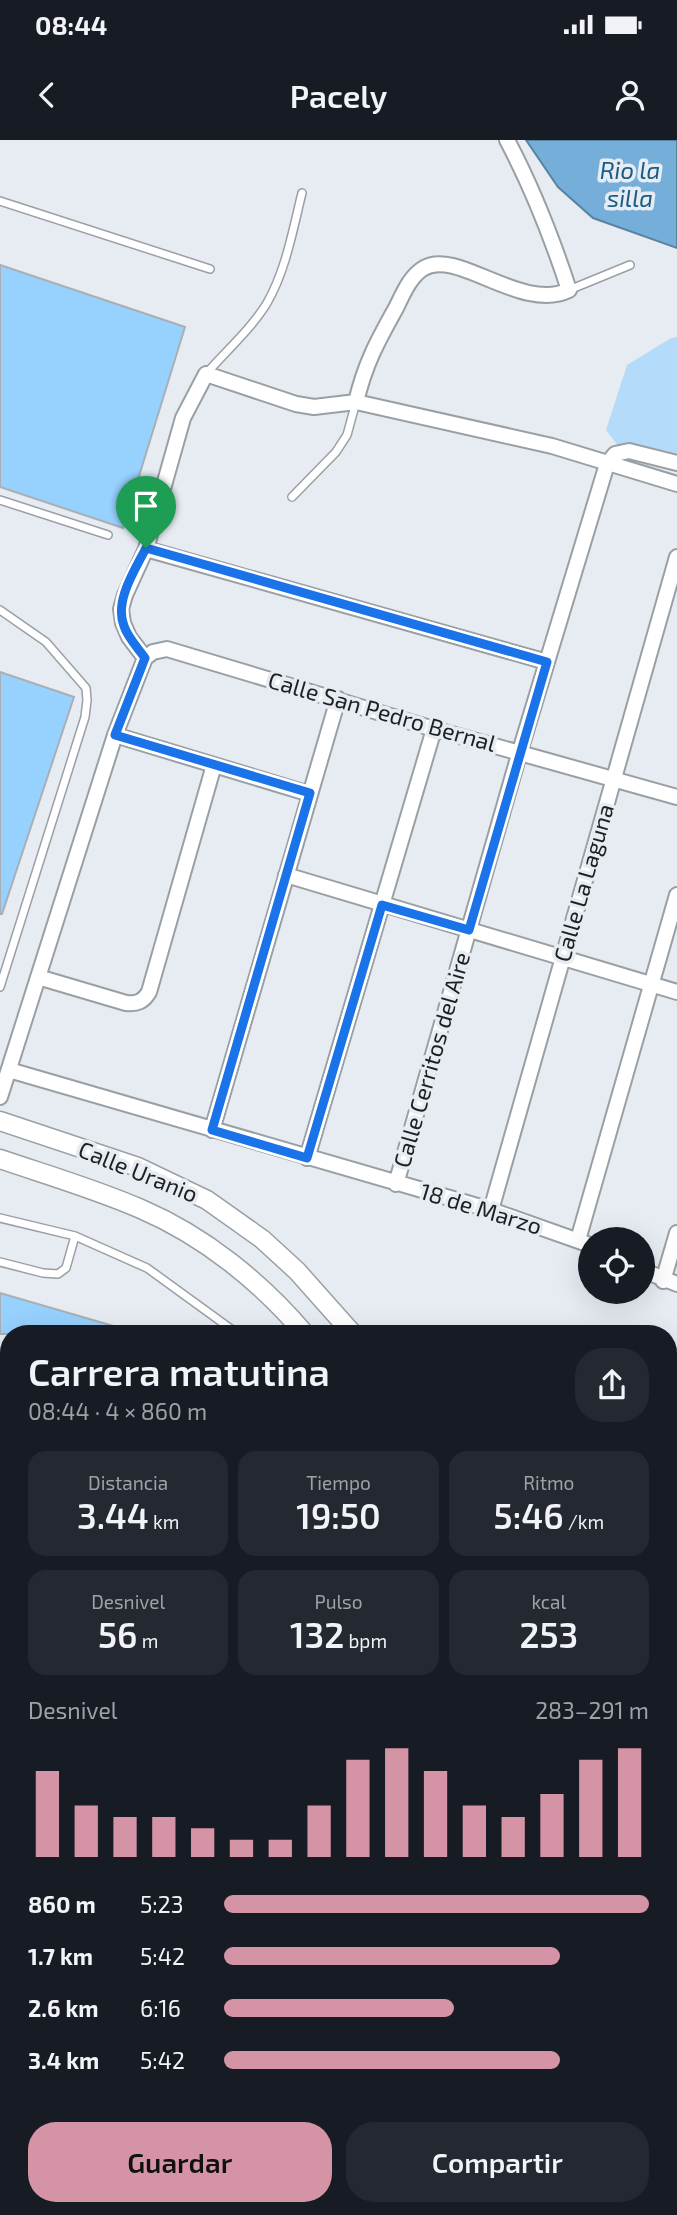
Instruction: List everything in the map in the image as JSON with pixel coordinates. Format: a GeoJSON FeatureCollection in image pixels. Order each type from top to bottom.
{"type":"FeatureCollection","features":[{"type":"Feature","properties":{"kind":"street"},"geometry":{"type":"LineString","coordinates":[[356,402],[369,358],[406,289],[416,274],[425,267],[447,265],[511,288],[543,296],[558,296],[569,290],[533,191],[507,140]]}},
{"type":"Feature","properties":{"kind":"street"},"geometry":{"type":"LineString","coordinates":[[1,1089],[115,735],[145,658],[122,623],[121,609],[146,548],[183,418],[206,374],[296,404],[314,407],[356,402],[611,459],[677,484]]}},
{"type":"Feature","properties":{"kind":"street"},"geometry":{"type":"LineString","coordinates":[[611,459],[629,451],[677,463]]}},
{"type":"Feature","properties":{"kind":"street","name":"Calle Cerritos del Aire"},"geometry":{"type":"LineString","coordinates":[[396,1184],[520,751],[611,459]]}},
{"type":"Feature","properties":{"kind":"street"},"geometry":{"type":"LineString","coordinates":[[146,548],[547,662]]}},
{"type":"Feature","properties":{"kind":"street","name":"Calle La Laguna"},"geometry":{"type":"LineString","coordinates":[[491,1210],[677,557]]}},
{"type":"Feature","properties":{"kind":"street","name":"Calle San Pedro Bernal"},"geometry":{"type":"LineString","coordinates":[[145,658],[153,652],[167,649],[434,729],[677,797]]}},
{"type":"Feature","properties":{"kind":"street"},"geometry":{"type":"LineString","coordinates":[[212,1130],[338,699]]}},
{"type":"Feature","properties":{"kind":"street"},"geometry":{"type":"LineString","coordinates":[[307,1158],[434,729]]}},
{"type":"Feature","properties":{"kind":"street"},"geometry":{"type":"LineString","coordinates":[[115,735],[310,793]]}},
{"type":"Feature","properties":{"kind":"street"},"geometry":{"type":"LineString","coordinates":[[38,977],[126,1003],[140,1002],[149,992],[214,765]]}},
{"type":"Feature","properties":{"kind":"street"},"geometry":{"type":"LineString","coordinates":[[286,876],[677,992]]}},
{"type":"Feature","properties":{"kind":"street"},"geometry":{"type":"LineString","coordinates":[[588,1227],[677,895]]}},
{"type":"Feature","properties":{"kind":"street","name":"18 de Marzo"},"geometry":{"type":"LineString","coordinates":[[9,1070],[491,1210],[578,1240]]}},
{"type":"Feature","properties":{"kind":"street","name":"Calle Uranio"},"geometry":{"type":"LineString","coordinates":[[0,1121],[138,1167],[207,1200],[262,1239],[297,1271],[345,1325]]}},
{"type":"Feature","properties":{"kind":"street","name":"Calle Uranio"},"geometry":{"type":"LineString","coordinates":[[0,1159],[143,1210],[188,1235],[240,1270],[283,1307],[298,1325]]}},
{"type":"Feature","properties":{"kind":"street"},"geometry":{"type":"LineString","coordinates":[[670,1283],[677,1233]]}},
{"type":"Feature","properties":{"kind":"lane"},"geometry":{"type":"LineString","coordinates":[[206,374],[257,316],[271,294],[302,193]]}},
{"type":"Feature","properties":{"kind":"lane"},"geometry":{"type":"LineString","coordinates":[[0,201],[210,269]]}},
{"type":"Feature","properties":{"kind":"lane"},"geometry":{"type":"LineString","coordinates":[[569,290],[630,265]]}},
{"type":"Feature","properties":{"kind":"lane"},"geometry":{"type":"LineString","coordinates":[[292,498],[336,452],[347,435],[356,402]]}},
{"type":"Feature","properties":{"kind":"lane"},"geometry":{"type":"LineString","coordinates":[[0,500],[108,536]]}},
{"type":"Feature","properties":{"kind":"lane"},"geometry":{"type":"LineString","coordinates":[[0,610],[46,642],[86,688],[87,693],[85,717],[0,987]]}},
{"type":"Feature","properties":{"kind":"lane"},"geometry":{"type":"LineString","coordinates":[[0,1218],[75,1236],[147,1268],[226,1325]]}},
{"type":"Feature","properties":{"kind":"lane"},"geometry":{"type":"LineString","coordinates":[[0,1262],[58,1274],[66,1268],[75,1236]]}},
{"type":"Feature","properties":{"kind":"shaded area"},"geometry":{"type":"Polygon","coordinates":[[[677,337],[677,463],[622,451],[606,430],[627,365],[677,337]]]}},
{"type":"Feature","properties":{"kind":"water","name":"Rio la silla"},"geometry":{"type":"Polygon","coordinates":[[[526,140],[677,140],[677,248],[593,218],[558,187],[526,140]]]}},
{"type":"Feature","properties":{"kind":"building"},"geometry":{"type":"Polygon","coordinates":[[[0,265],[185,327],[123,528],[0,487],[0,265]]]}},
{"type":"Feature","properties":{"kind":"building"},"geometry":{"type":"Polygon","coordinates":[[[0,672],[74,697],[2,914],[0,914],[0,672]]]}},
{"type":"Feature","properties":{"kind":"building"},"geometry":{"type":"Polygon","coordinates":[[[0,1293],[110,1325],[0,1325],[0,1293]]]}},
{"type":"Feature","properties":{"kind":"route"},"geometry":{"type":"LineString","coordinates":[[146,548],[547,662],[469,930],[382,905],[307,1158],[212,1130],[310,793],[115,735],[145,658],[122,623],[121,609],[135,569],[146,548]]}}]}
